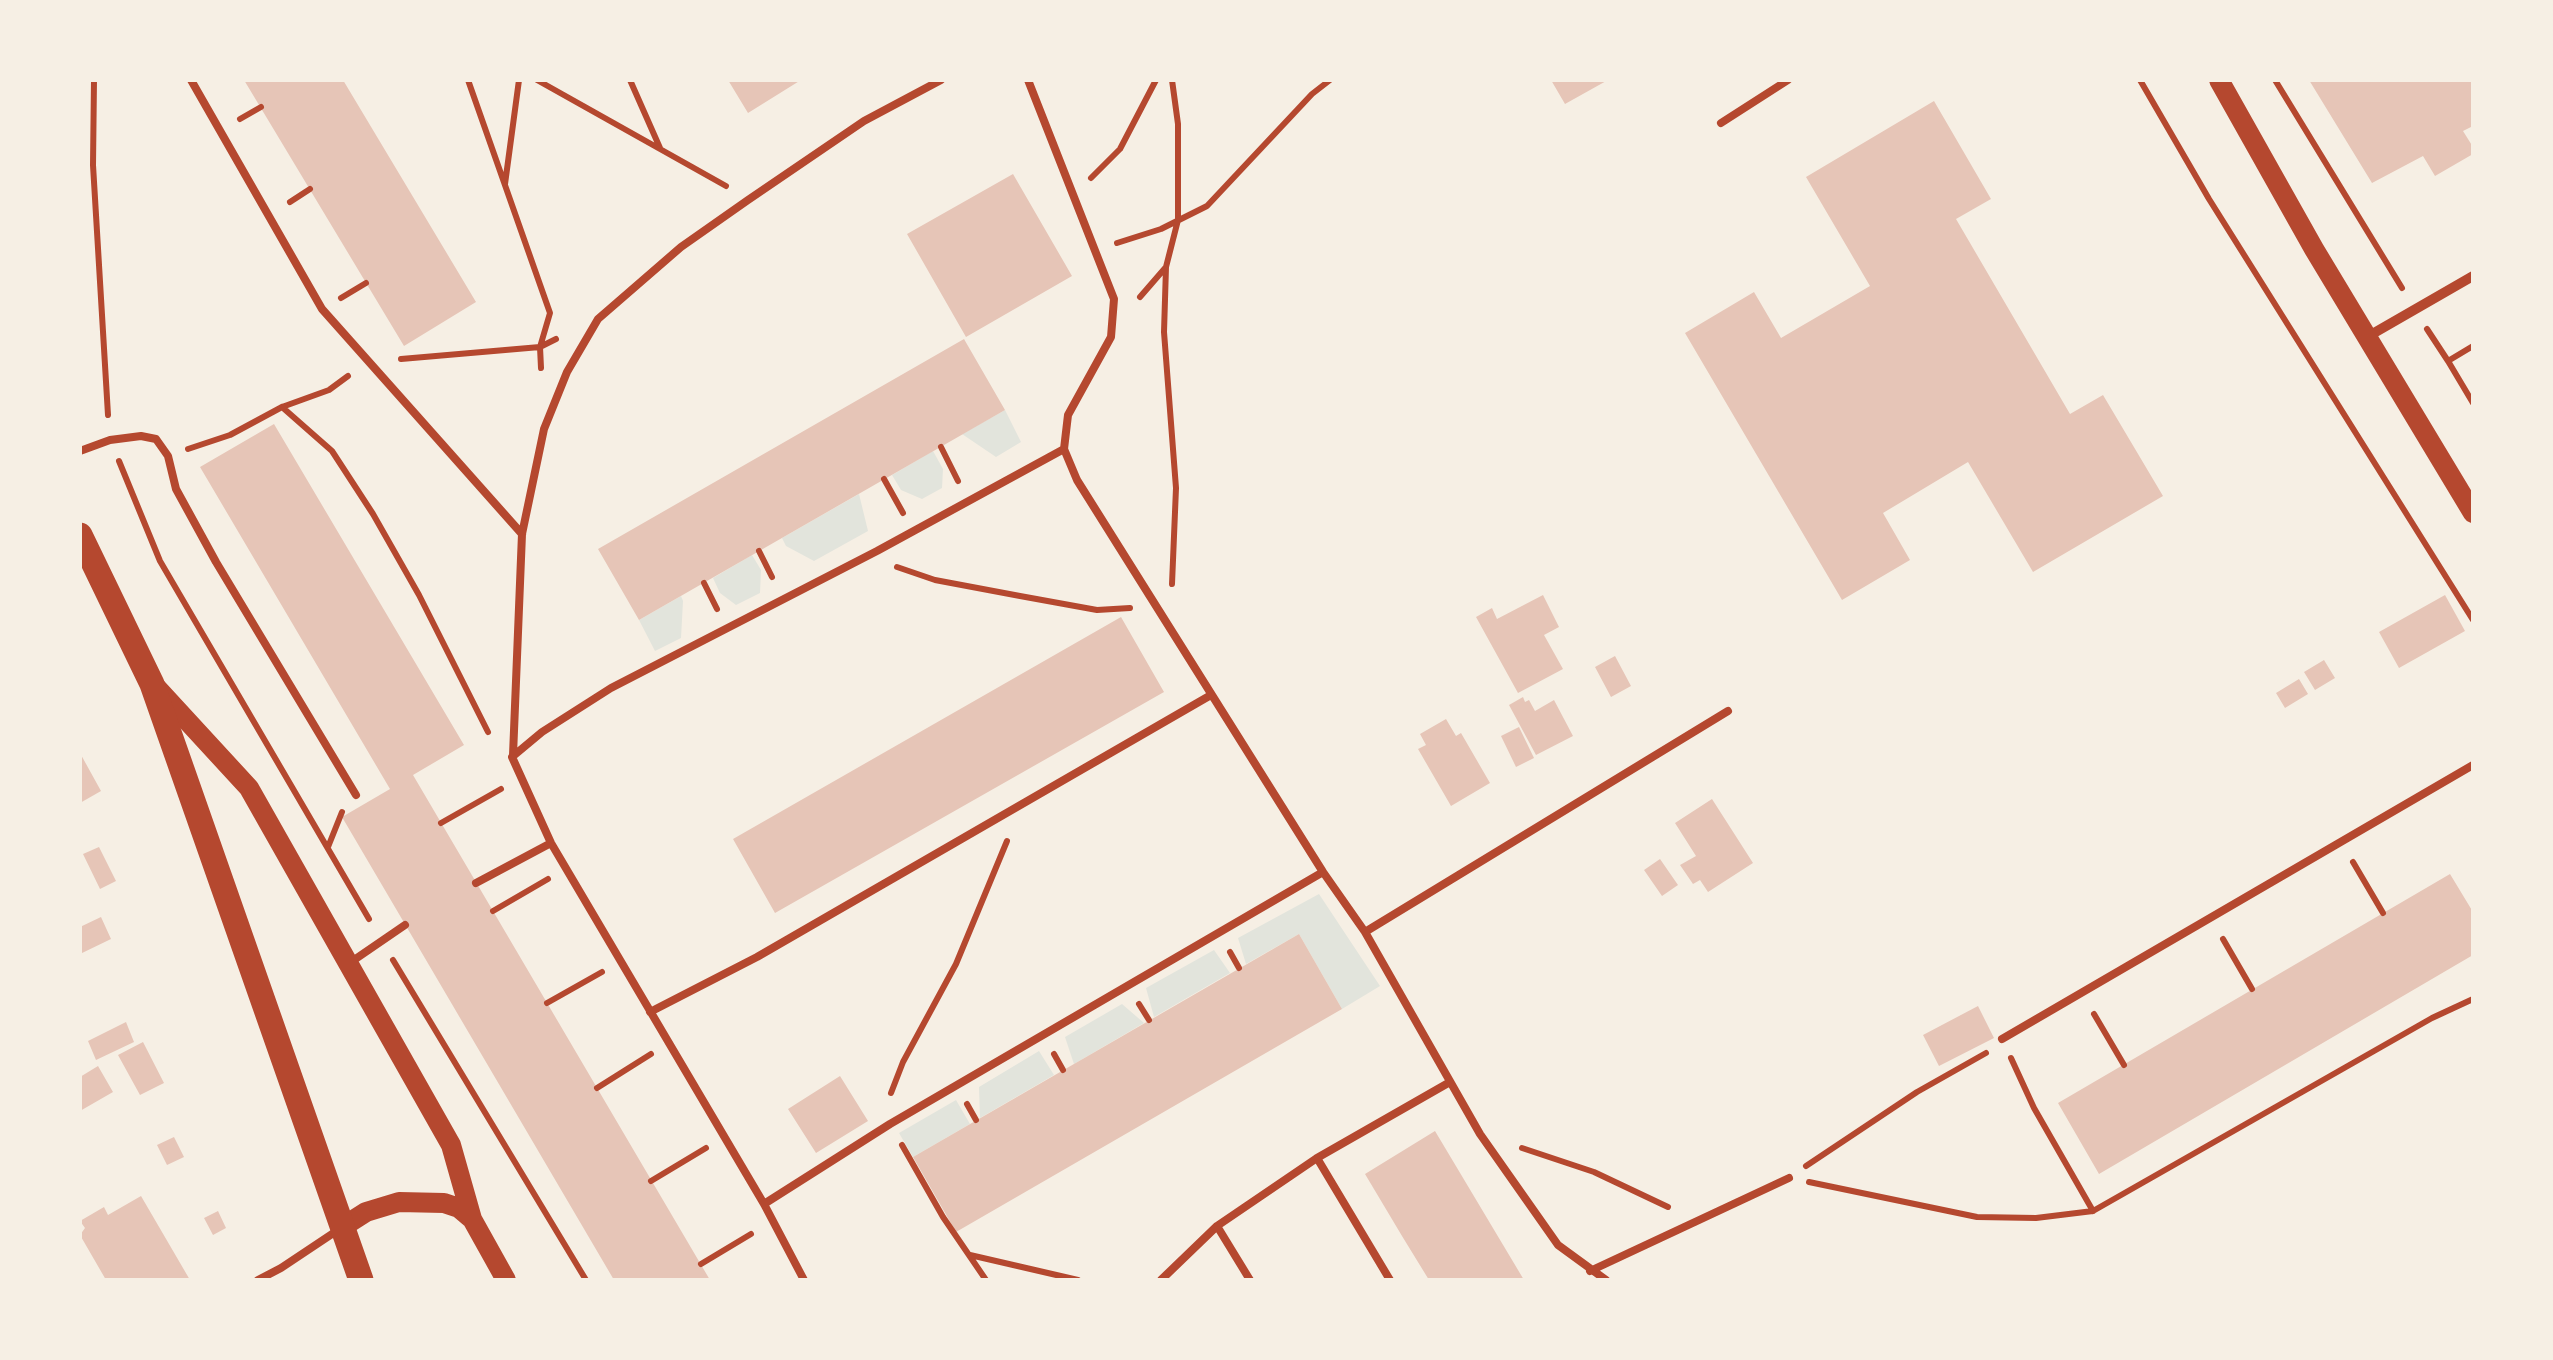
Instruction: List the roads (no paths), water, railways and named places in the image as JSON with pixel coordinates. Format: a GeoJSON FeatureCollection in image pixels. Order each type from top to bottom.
{"type":"FeatureCollection","features":[{"type":"Feature","properties":{"kind":"main road"},"geometry":{"type":"LineString","coordinates":[[2219,80],[2473,513]]}},
{"type":"Feature","properties":{"kind":"main road"},"geometry":{"type":"LineString","coordinates":[[80,536],[152,684],[361,1280]]}},
{"type":"Feature","properties":{"kind":"main road"},"geometry":{"type":"LineString","coordinates":[[152,684],[249,788],[450,1146],[472,1219],[506,1280]]}},
{"type":"Feature","properties":{"kind":"main road"},"geometry":{"type":"LineString","coordinates":[[344,1226],[366,1212],[399,1202],[444,1204],[459,1208],[472,1219]]}},
{"type":"Feature","properties":{"kind":"street"},"geometry":{"type":"LineString","coordinates":[[2367,338],[2473,276]]}},
{"type":"Feature","properties":{"kind":"lane"},"geometry":{"type":"LineString","coordinates":[[191,80],[322,309],[522,534]]}},
{"type":"Feature","properties":{"kind":"lane"},"geometry":{"type":"LineString","coordinates":[[804,1280],[764,1204],[551,843],[512,757],[522,534],[544,428],[567,372],[598,319],[681,247],[748,200],[864,121],[940,80]]}},
{"type":"Feature","properties":{"kind":"lane"},"geometry":{"type":"LineString","coordinates":[[1028,80],[1114,300],[1111,338],[1068,415],[1064,449],[1077,480],[1323,872],[1365,932],[1480,1134],[1558,1245],[1606,1280]]}},
{"type":"Feature","properties":{"kind":"lane"},"geometry":{"type":"LineString","coordinates":[[1721,123],[1788,80]]}},
{"type":"Feature","properties":{"kind":"lane"},"geometry":{"type":"LineString","coordinates":[[80,450],[110,440],[142,436],[156,440],[168,456],[176,489],[216,562],[356,795]]}},
{"type":"Feature","properties":{"kind":"lane"},"geometry":{"type":"LineString","coordinates":[[512,757],[542,732],[611,688],[1064,449]]}},
{"type":"Feature","properties":{"kind":"lane"},"geometry":{"type":"LineString","coordinates":[[650,1012],[757,957],[1212,695]]}},
{"type":"Feature","properties":{"kind":"lane"},"geometry":{"type":"LineString","coordinates":[[1365,932],[1728,712]]}},
{"type":"Feature","properties":{"kind":"lane"},"geometry":{"type":"LineString","coordinates":[[2002,1039],[2473,765]]}},
{"type":"Feature","properties":{"kind":"lane"},"geometry":{"type":"LineString","coordinates":[[476,883],[551,843]]}},
{"type":"Feature","properties":{"kind":"lane"},"geometry":{"type":"LineString","coordinates":[[764,1204],[890,1124],[1323,872]]}},
{"type":"Feature","properties":{"kind":"lane"},"geometry":{"type":"LineString","coordinates":[[349,964],[406,925]]}},
{"type":"Feature","properties":{"kind":"lane"},"geometry":{"type":"LineString","coordinates":[[1161,1280],[1216,1226],[1317,1158],[1450,1082]]}},
{"type":"Feature","properties":{"kind":"lane"},"geometry":{"type":"LineString","coordinates":[[1317,1158],[1390,1280]]}},
{"type":"Feature","properties":{"kind":"lane"},"geometry":{"type":"LineString","coordinates":[[1590,1271],[1788,1178]]}},
{"type":"Feature","properties":{"kind":"lane"},"geometry":{"type":"LineString","coordinates":[[258,1280],[344,1226]]}},
{"type":"Feature","properties":{"kind":"lane"},"geometry":{"type":"LineString","coordinates":[[1216,1226],[1250,1280]]}}]}
